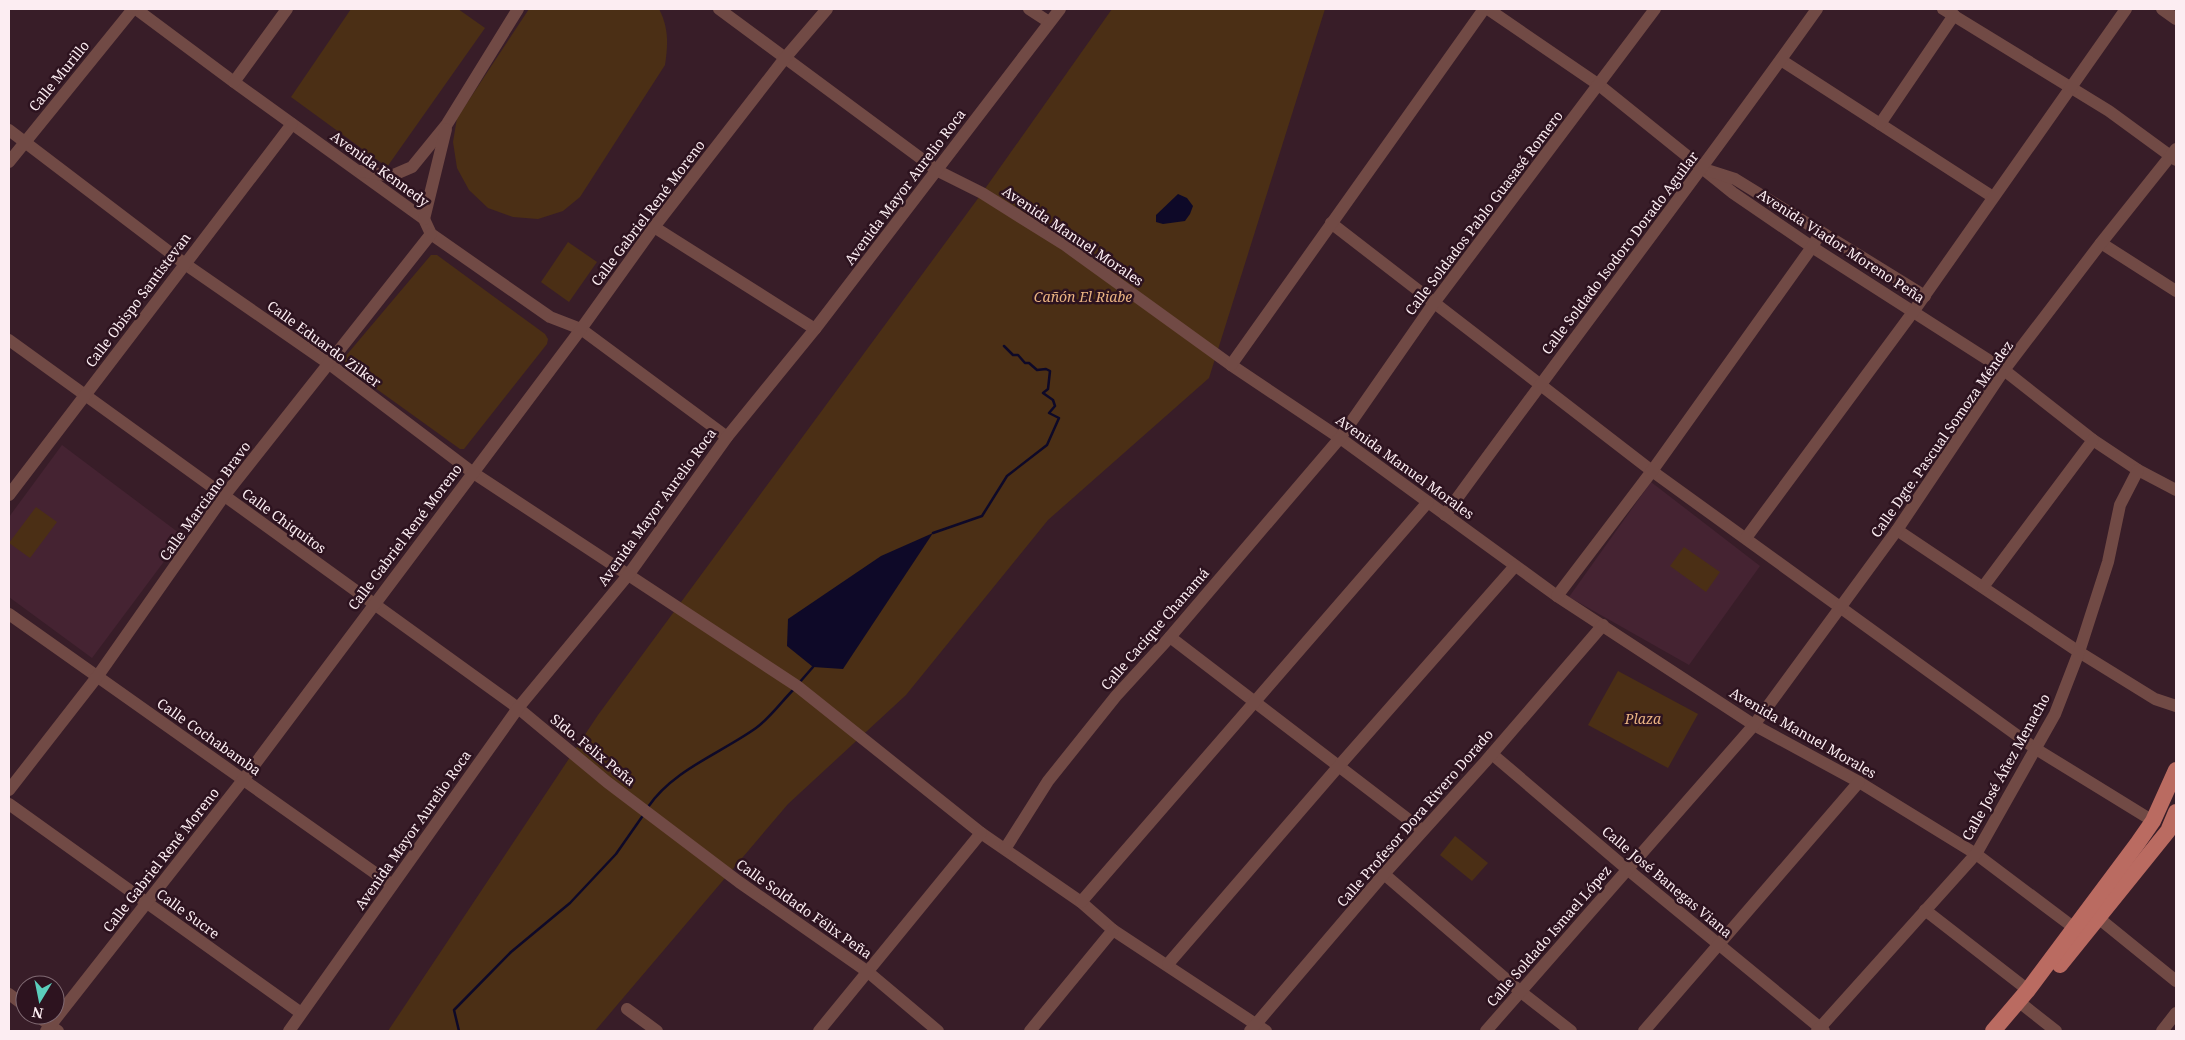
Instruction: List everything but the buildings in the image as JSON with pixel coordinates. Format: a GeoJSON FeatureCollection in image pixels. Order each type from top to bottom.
{"type":"FeatureCollection","features":[{"type":"Feature","properties":{"kind":"main road"},"geometry":{"type":"LineString","coordinates":[[2093,914],[2153,821],[2176,770]]}},
{"type":"Feature","properties":{"kind":"main road"},"geometry":{"type":"LineString","coordinates":[[1993,1031],[2024,1000],[2093,914],[2168,830],[2176,812]]}},
{"type":"Feature","properties":{"kind":"main road"},"geometry":{"type":"LineString","coordinates":[[2007,1031],[2024,1000]]}},
{"type":"Feature","properties":{"kind":"street","name":"Avenida Kennedy"},"geometry":{"type":"LineString","coordinates":[[134,9],[424,219],[431,234]]}},
{"type":"Feature","properties":{"kind":"street","name":"Calle Murillo"},"geometry":{"type":"LineString","coordinates":[[9,162],[134,9]]}},
{"type":"Feature","properties":{"kind":"street"},"geometry":{"type":"LineString","coordinates":[[234,82],[287,9]]}},
{"type":"Feature","properties":{"kind":"street"},"geometry":{"type":"LineString","coordinates":[[357,171],[391,176],[412,168],[447,124],[518,9]]}},
{"type":"Feature","properties":{"kind":"street","name":"Avenida Manuel Morales"},"geometry":{"type":"LineString","coordinates":[[719,9],[938,171],[982,194],[1065,245],[1231,365],[1340,438],[1557,596],[1754,725],[1858,782],[1976,854],[2079,932]]}},
{"type":"Feature","properties":{"kind":"street","name":"Calle Gabriel René Moreno"},"geometry":{"type":"LineString","coordinates":[[51,1029],[243,780],[581,329],[654,227],[785,58],[827,9]]}},
{"type":"Feature","properties":{"kind":"street"},"geometry":{"type":"LineString","coordinates":[[1029,9],[1049,22]]}},
{"type":"Feature","properties":{"kind":"street","name":"Avenida Mayor Aurelio Roca"},"geometry":{"type":"LineString","coordinates":[[288,1031],[518,708],[629,574],[727,437],[815,329],[938,171],[1060,9]]}},
{"type":"Feature","properties":{"kind":"street"},"geometry":{"type":"LineString","coordinates":[[1231,365],[1484,9]]}},
{"type":"Feature","properties":{"kind":"street"},"geometry":{"type":"LineString","coordinates":[[1488,9],[1598,85],[1702,169]]}},
{"type":"Feature","properties":{"kind":"street","name":"Calle Soldados Pablo Guasasé Romero"},"geometry":{"type":"LineString","coordinates":[[1340,438],[1434,303],[1655,9]]}},
{"type":"Feature","properties":{"kind":"street","name":"Calle Soldado Isodoro Dorado Aguilar"},"geometry":{"type":"LineString","coordinates":[[1445,515],[1540,384],[1702,169],[1817,9]]}},
{"type":"Feature","properties":{"kind":"street"},"geometry":{"type":"LineString","coordinates":[[1746,538],[1914,312],[2126,9]]}},
{"type":"Feature","properties":{"kind":"street"},"geometry":{"type":"LineString","coordinates":[[2162,9],[2176,19]]}},
{"type":"Feature","properties":{"kind":"street"},"geometry":{"type":"LineString","coordinates":[[1880,124],[1949,12],[2175,155]]}},
{"type":"Feature","properties":{"kind":"street"},"geometry":{"type":"LineString","coordinates":[[1780,60],[1994,198]]}},
{"type":"Feature","properties":{"kind":"street","name":"Calle Obispo Santistevan"},"geometry":{"type":"LineString","coordinates":[[9,495],[292,124]]}},
{"type":"Feature","properties":{"kind":"street"},"geometry":{"type":"LineString","coordinates":[[424,219],[447,124]]}},
{"type":"Feature","properties":{"kind":"street","name":"Calle Eduardo Zilker"},"geometry":{"type":"LineString","coordinates":[[9,130],[185,264],[328,363],[472,472],[797,686],[1004,849],[1081,902],[1113,930],[1168,964],[1258,1029]]}},
{"type":"Feature","properties":{"kind":"street","name":"Calle Dgte. Pascual Somoza Méndez"},"geometry":{"type":"LineString","coordinates":[[1754,725],[1840,606],[1898,530],[2004,370],[2101,243],[2175,155]]}},
{"type":"Feature","properties":{"kind":"street","name":"Avenida Viador Moreno Peña"},"geometry":{"type":"LineString","coordinates":[[1702,169],[1735,179],[1925,296]]}},
{"type":"Feature","properties":{"kind":"street","name":"Avenida Viador Moreno Peña"},"geometry":{"type":"LineString","coordinates":[[1702,169],[1732,193],[1812,247],[2004,370],[2093,440],[2138,470],[2176,490]]}},
{"type":"Feature","properties":{"kind":"street"},"geometry":{"type":"LineString","coordinates":[[1331,223],[1652,471],[2036,749],[2153,821]]}},
{"type":"Feature","properties":{"kind":"street"},"geometry":{"type":"LineString","coordinates":[[654,227],[815,329]]}},
{"type":"Feature","properties":{"kind":"street"},"geometry":{"type":"LineString","coordinates":[[1557,596],[1652,471],[1821,232]]}},
{"type":"Feature","properties":{"kind":"street"},"geometry":{"type":"LineString","coordinates":[[431,234],[550,316],[581,329],[727,437]]}},
{"type":"Feature","properties":{"kind":"street","name":"Calle Marciano Bravo"},"geometry":{"type":"LineString","coordinates":[[9,790],[98,677],[224,496],[431,234]]}},
{"type":"Feature","properties":{"kind":"street"},"geometry":{"type":"LineString","coordinates":[[2101,243],[2176,291]]}},
{"type":"Feature","properties":{"kind":"street","name":"Calle Chiquitos"},"geometry":{"type":"LineString","coordinates":[[9,340],[518,708]]}},
{"type":"Feature","properties":{"kind":"street","name":"Calle Cacique Chanamá"},"geometry":{"type":"LineString","coordinates":[[1004,849],[1048,781],[1116,696],[1170,637],[1340,438]]}},
{"type":"Feature","properties":{"kind":"street"},"geometry":{"type":"LineString","coordinates":[[1983,587],[2093,440]]}},
{"type":"Feature","properties":{"kind":"street","name":"Calle José Áñez Menacho"},"geometry":{"type":"LineString","coordinates":[[1820,1030],[1976,854],[2036,749],[2055,714],[2079,652],[2108,562],[2120,505],[2138,470]]}},
{"type":"Feature","properties":{"kind":"street"},"geometry":{"type":"LineString","coordinates":[[1081,902],[1428,502]]}},
{"type":"Feature","properties":{"kind":"street"},"geometry":{"type":"LineString","coordinates":[[1898,530],[2079,652],[2155,699],[2176,706]]}},
{"type":"Feature","properties":{"kind":"street"},"geometry":{"type":"LineString","coordinates":[[1168,964],[1515,566]]}},
{"type":"Feature","properties":{"kind":"street","name":"Calle Cochabamba"},"geometry":{"type":"LineString","coordinates":[[9,614],[392,885]]}},
{"type":"Feature","properties":{"kind":"street","name":"Calle Profesor Dora Rivero Dorado"},"geometry":{"type":"LineString","coordinates":[[1258,1029],[1384,874],[1492,754],[1602,625]]}},
{"type":"Feature","properties":{"kind":"street"},"geometry":{"type":"LineString","coordinates":[[1170,637],[1422,830]]}},
{"type":"Feature","properties":{"kind":"street","name":"Sldo. Felix Peña"},"geometry":{"type":"LineString","coordinates":[[518,708],[650,815]]}},
{"type":"Feature","properties":{"kind":"street","name":"Calle Soldado Ismael López"},"geometry":{"type":"LineString","coordinates":[[1486,1031],[1754,725]]}},
{"type":"Feature","properties":{"kind":"street","name":"Calle José Banegas Viana"},"geometry":{"type":"LineString","coordinates":[[1492,754],[1820,1030]]}},
{"type":"Feature","properties":{"kind":"street"},"geometry":{"type":"LineString","coordinates":[[1644,1031],[1858,782]]}},
{"type":"Feature","properties":{"kind":"street","name":"Calle Sucre"},"geometry":{"type":"LineString","coordinates":[[9,804],[301,1014]]}},
{"type":"Feature","properties":{"kind":"street","name":"Calle Soldado Félix Peña"},"geometry":{"type":"LineString","coordinates":[[650,815],[739,882],[868,972],[938,1031]]}},
{"type":"Feature","properties":{"kind":"street"},"geometry":{"type":"LineString","coordinates":[[819,1031],[982,832]]}},
{"type":"Feature","properties":{"kind":"street"},"geometry":{"type":"LineString","coordinates":[[1384,874],[1521,992],[1571,1031]]}},
{"type":"Feature","properties":{"kind":"street"},"geometry":{"type":"LineString","coordinates":[[1925,910],[2056,1031]]}},
{"type":"Feature","properties":{"kind":"street"},"geometry":{"type":"LineString","coordinates":[[2093,914],[2176,981]]}},
{"type":"Feature","properties":{"kind":"street"},"geometry":{"type":"LineString","coordinates":[[1030,1031],[1113,930]]}},
{"type":"Feature","properties":{"kind":"street"},"geometry":{"type":"LineString","coordinates":[[628,1009],[657,1031]]}},
{"type":"Feature","properties":{"kind":"street"},"geometry":{"type":"LineString","coordinates":[[2162,1031],[2176,1013]]}},
{"type":"Feature","properties":{"kind":"shaded area"},"geometry":{"type":"Polygon","coordinates":[[[1178,194],[1187,198],[1193,206],[1185,221],[1163,224],[1156,222],[1156,215],[1178,194]]]}},
{"type":"Feature","properties":{"kind":"shaded area"},"geometry":{"type":"Polygon","coordinates":[[[62,445],[183,536],[92,658],[9,597],[9,517],[62,445]]]}},
{"type":"Feature","properties":{"kind":"shaded area"},"geometry":{"type":"Polygon","coordinates":[[[1651,482],[1760,566],[1689,665],[1569,597],[1651,482]]]}},
{"type":"Feature","properties":{"kind":"shaded area"},"geometry":{"type":"Polygon","coordinates":[[[933,533],[843,669],[813,667],[787,646],[788,619],[881,556],[933,533]]]}},
{"type":"Feature","properties":{"kind":"green space"},"geometry":{"type":"Polygon","coordinates":[[[351,9],[458,9],[485,28],[387,167],[291,97],[351,9]]]}},
{"type":"Feature","properties":{"kind":"green space"},"geometry":{"type":"Polygon","coordinates":[[[529,9],[659,9],[665,23],[667,37],[665,65],[580,197],[563,211],[538,219],[513,217],[488,208],[469,190],[457,168],[453,142],[457,118],[529,9]]]}},
{"type":"Feature","properties":{"kind":"green space","name":"Cañón El Riabe"},"geometry":{"type":"Polygon","coordinates":[[[1112,9],[1325,9],[1209,378],[1048,520],[906,695],[788,804],[595,1031],[388,1031],[598,715],[982,193],[1112,9]]]}},
{"type":"Feature","properties":{"kind":"green space"},"geometry":{"type":"Polygon","coordinates":[[[568,242],[597,262],[569,302],[541,282],[568,242]]]}},
{"type":"Feature","properties":{"kind":"green space"},"geometry":{"type":"Polygon","coordinates":[[[431,255],[437,255],[545,334],[548,339],[547,344],[464,449],[460,449],[346,367],[344,358],[431,255]]]}},
{"type":"Feature","properties":{"kind":"green space"},"geometry":{"type":"Polygon","coordinates":[[[36,507],[57,522],[30,558],[9,543],[36,507]]]}},
{"type":"Feature","properties":{"kind":"green space"},"geometry":{"type":"Polygon","coordinates":[[[1684,547],[1720,572],[1706,592],[1670,566],[1684,547]]]}},
{"type":"Feature","properties":{"kind":"green space","name":"Plaza"},"geometry":{"type":"Polygon","coordinates":[[[1618,671],[1698,714],[1668,768],[1588,725],[1618,671]]]}},
{"type":"Feature","properties":{"kind":"green space"},"geometry":{"type":"Polygon","coordinates":[[[1455,836],[1488,863],[1472,881],[1440,855],[1455,836]]]}},
{"type":"Feature","properties":{"kind":"waterway"},"geometry":{"type":"LineString","coordinates":[[933,533],[982,516],[1007,476],[1047,445],[1059,418],[1049,413],[1055,406],[1053,400],[1043,393],[1048,389],[1050,371],[1046,369],[1037,370],[1029,363],[1025,363],[1018,355],[1013,355],[1004,346]]}},
{"type":"Feature","properties":{"kind":"waterway"},"geometry":{"type":"LineString","coordinates":[[799,683],[813,667]]}},
{"type":"Feature","properties":{"kind":"waterway"},"geometry":{"type":"LineString","coordinates":[[648,807],[658,794],[684,772],[761,724],[794,689]]}},
{"type":"Feature","properties":{"kind":"waterway"},"geometry":{"type":"LineString","coordinates":[[459,1031],[454,1010],[511,952],[570,903],[616,854],[644,814]]}}]}
